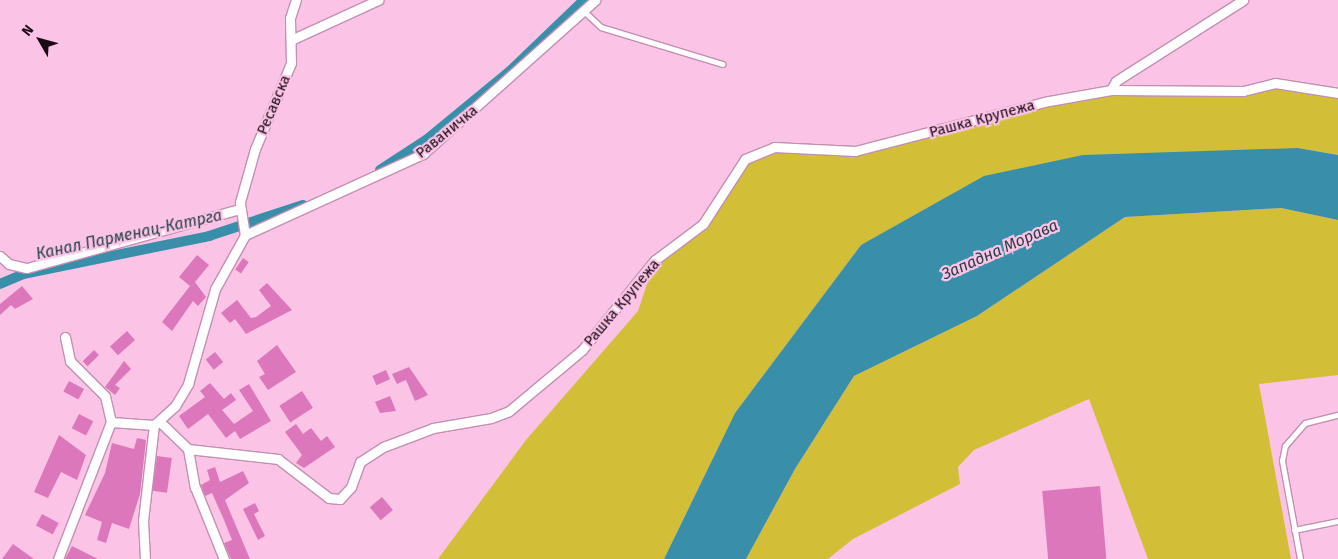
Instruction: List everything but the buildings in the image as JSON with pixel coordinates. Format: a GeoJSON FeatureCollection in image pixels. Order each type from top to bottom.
{"type":"FeatureCollection","features":[{"type":"Feature","properties":{"kind":"street"},"geometry":{"type":"LineString","coordinates":[[293,39],[378,0]]}},
{"type":"Feature","properties":{"kind":"street","name":"Раваничка"},"geometry":{"type":"LineString","coordinates":[[244,232],[423,154],[594,0]]}},
{"type":"Feature","properties":{"kind":"street"},"geometry":{"type":"LineString","coordinates":[[1111,90],[1116,81],[1243,0]]}},
{"type":"Feature","properties":{"kind":"street","name":"Ресавска"},"geometry":{"type":"LineString","coordinates":[[240,213],[255,149],[291,64],[293,39],[292,1]]}},
{"type":"Feature","properties":{"kind":"street","name":"Рашка Крупежа"},"geometry":{"type":"LineString","coordinates":[[188,449],[278,459],[324,495],[340,499],[363,459],[415,434],[503,414],[582,350],[655,260],[703,224],[744,159],[774,147],[855,151],[1049,100],[1111,90],[1243,91],[1275,84],[1338,93]]}},
{"type":"Feature","properties":{"kind":"street"},"geometry":{"type":"LineString","coordinates":[[0,256],[9,264],[27,268],[240,213],[244,232],[215,289],[188,384],[156,423],[142,527],[145,559]]}},
{"type":"Feature","properties":{"kind":"street"},"geometry":{"type":"LineString","coordinates":[[58,559],[111,422],[105,396],[70,362],[65,337]]}},
{"type":"Feature","properties":{"kind":"street"},"geometry":{"type":"LineString","coordinates":[[111,422],[156,423],[188,449],[195,488],[224,559]]}},
{"type":"Feature","properties":{"kind":"lane"},"geometry":{"type":"LineString","coordinates":[[584,10],[601,26],[723,64]]}},
{"type":"Feature","properties":{"kind":"lane"},"geometry":{"type":"LineString","coordinates":[[1300,559],[1282,461],[1285,446],[1306,423],[1338,416]]}},
{"type":"Feature","properties":{"kind":"lane"},"geometry":{"type":"LineString","coordinates":[[1294,530],[1338,521]]}},
{"type":"Feature","properties":{"kind":"shaded area"},"geometry":{"type":"Polygon","coordinates":[[[1275,83],[1338,93],[1338,155],[1298,148],[861,245],[735,413],[664,559],[438,559],[526,440],[638,311],[655,260],[703,224],[745,159],[774,147],[855,151],[1111,90],[1243,91],[1275,83]]]}},
{"type":"Feature","properties":{"kind":"shaded area"},"geometry":{"type":"Polygon","coordinates":[[[1281,208],[1338,220],[1338,375],[1259,384],[1291,559],[1148,559],[1089,399],[974,450],[958,467],[960,484],[853,539],[828,559],[746,559],[795,469],[854,376],[977,316],[1125,217],[1281,208]]]}},
{"type":"Feature","properties":{"kind":"water","name":"Западна Морава"},"geometry":{"type":"Polygon","coordinates":[[[1298,148],[1338,155],[1338,220],[1281,208],[1125,217],[977,316],[854,376],[795,469],[746,559],[664,559],[735,413],[861,245],[984,176],[1083,155],[1298,148]]]}},
{"type":"Feature","properties":{"kind":"waterway","name":"Канал Парменац-Катрга"},"geometry":{"type":"LineString","coordinates":[[380,170],[426,140],[510,71],[584,0]]}},
{"type":"Feature","properties":{"kind":"waterway","name":"Канал Парменац-Катрга"},"geometry":{"type":"LineString","coordinates":[[0,284],[23,274],[209,236],[303,205]]}}]}
